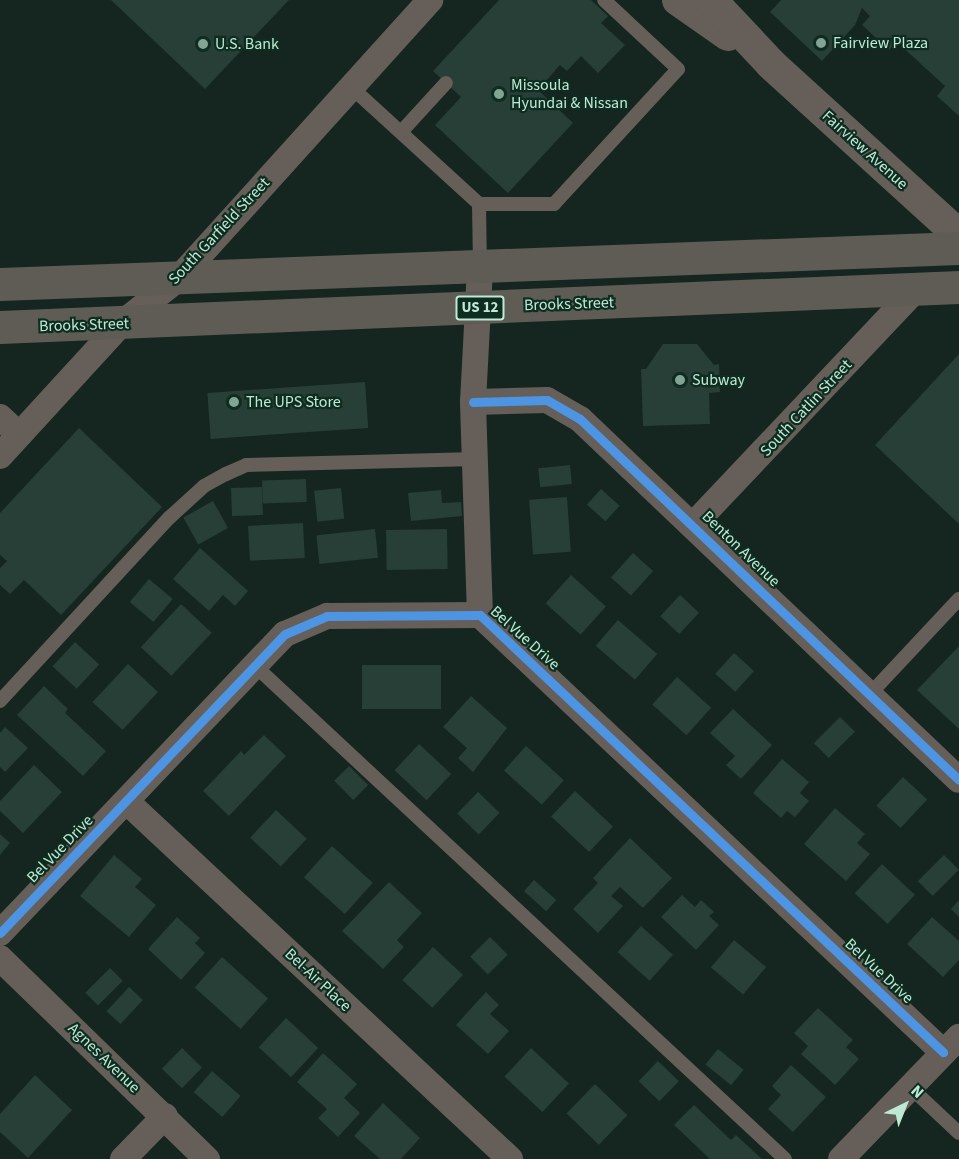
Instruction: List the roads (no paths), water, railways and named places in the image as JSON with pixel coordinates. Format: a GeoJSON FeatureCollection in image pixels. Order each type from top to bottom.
{"type":"FeatureCollection","features":[{"type":"Feature","properties":{"kind":"highway"},"geometry":{"type":"LineString","coordinates":[[0,284],[480,267],[958,236]]}},
{"type":"Feature","properties":{"kind":"highway","name":"Brooks Street"},"geometry":{"type":"LineString","coordinates":[[0,327],[121,324],[959,287]]}},
{"type":"Feature","properties":{"kind":"street","name":"South Garfield Street"},"geometry":{"type":"LineString","coordinates":[[0,456],[121,324],[179,278],[430,0]]}},
{"type":"Feature","properties":{"kind":"street"},"geometry":{"type":"LineString","coordinates":[[678,0],[771,64]]}},
{"type":"Feature","properties":{"kind":"street"},"geometry":{"type":"LineString","coordinates":[[711,0],[771,64]]}},
{"type":"Feature","properties":{"kind":"street","name":"Fairview Avenue"},"geometry":{"type":"LineString","coordinates":[[771,64],[958,236]]}},
{"type":"Feature","properties":{"kind":"street","name":"Bel Vue Drive"},"geometry":{"type":"LineString","coordinates":[[480,267],[476,308],[473,402],[480,615]]}},
{"type":"Feature","properties":{"kind":"street","name":"South Catlin Street"},"geometry":{"type":"LineString","coordinates":[[694,524],[915,290]]}},
{"type":"Feature","properties":{"kind":"street","name":"Benton Avenue"},"geometry":{"type":"LineString","coordinates":[[473,402],[547,400],[580,419],[694,524],[959,780]]}},
{"type":"Feature","properties":{"kind":"street"},"geometry":{"type":"LineString","coordinates":[[0,417],[20,435]]}},
{"type":"Feature","properties":{"kind":"street","name":"Bel Vue Drive"},"geometry":{"type":"LineString","coordinates":[[0,933],[285,634],[327,616],[480,615],[951,1044]]}},
{"type":"Feature","properties":{"kind":"street","name":"Bel-Air Place"},"geometry":{"type":"LineString","coordinates":[[126,801],[510,1159]]}},
{"type":"Feature","properties":{"kind":"street","name":"Agnes Avenue"},"geometry":{"type":"LineString","coordinates":[[0,958],[207,1159]]}},
{"type":"Feature","properties":{"kind":"street"},"geometry":{"type":"LineString","coordinates":[[841,1159],[951,1044]]}},
{"type":"Feature","properties":{"kind":"street"},"geometry":{"type":"LineString","coordinates":[[123,1159],[165,1116]]}},
{"type":"Feature","properties":{"kind":"lane"},"geometry":{"type":"LineString","coordinates":[[351,87],[402,131],[479,204],[555,204],[678,69],[604,0]]}},
{"type":"Feature","properties":{"kind":"lane"},"geometry":{"type":"LineString","coordinates":[[402,131],[446,84]]}},
{"type":"Feature","properties":{"kind":"lane"},"geometry":{"type":"LineString","coordinates":[[479,204],[480,267]]}},
{"type":"Feature","properties":{"kind":"lane"},"geometry":{"type":"LineString","coordinates":[[0,701],[169,518],[204,486],[226,474],[246,465],[476,459]]}},
{"type":"Feature","properties":{"kind":"lane"},"geometry":{"type":"LineString","coordinates":[[870,694],[959,599]]}},
{"type":"Feature","properties":{"kind":"lane"},"geometry":{"type":"LineString","coordinates":[[255,665],[785,1159]]}},
{"type":"Feature","properties":{"kind":"lane"},"geometry":{"type":"LineString","coordinates":[[910,1087],[959,1133]]}},
{"type":"Feature","properties":{"kind":"place","name":"Fairview Plaza"},"geometry":{"type":"Point","coordinates":[821,43]}},
{"type":"Feature","properties":{"kind":"place","name":"U.S. Bank"},"geometry":{"type":"Point","coordinates":[203,44]}},
{"type":"Feature","properties":{"kind":"place","name":"Missoula Hyundai & Nissan"},"geometry":{"type":"Point","coordinates":[499,94]}},
{"type":"Feature","properties":{"kind":"place","name":"Subway"},"geometry":{"type":"Point","coordinates":[680,380]}},
{"type":"Feature","properties":{"kind":"place","name":"The UPS Store"},"geometry":{"type":"Point","coordinates":[234,402]}}]}
